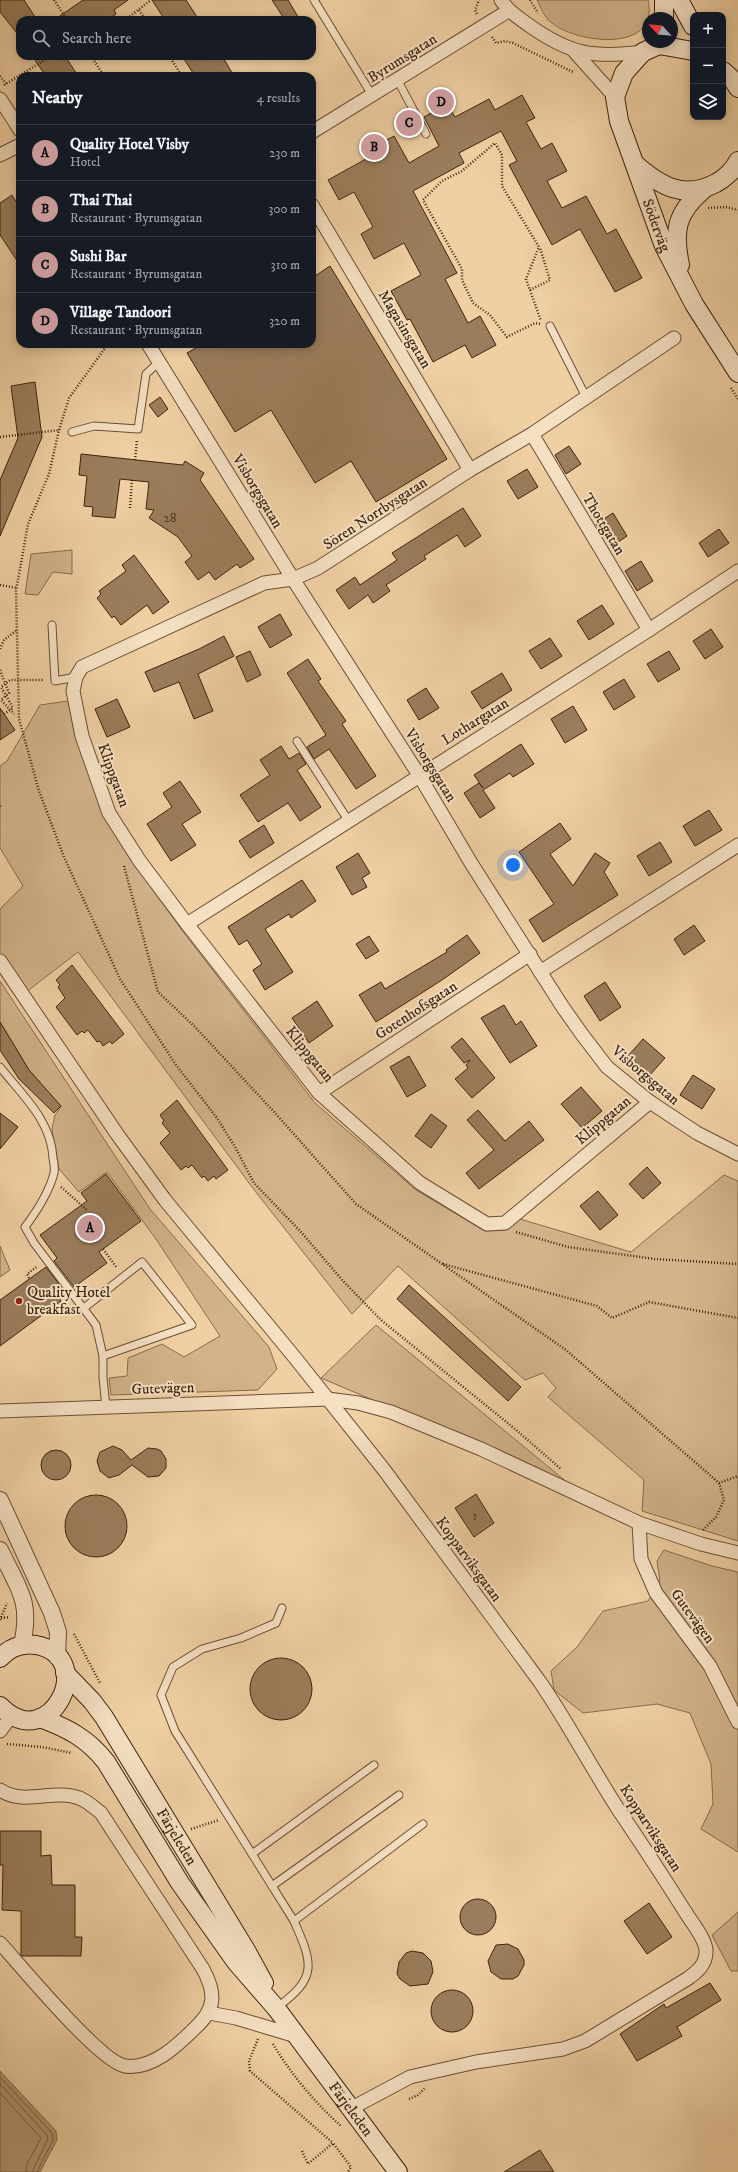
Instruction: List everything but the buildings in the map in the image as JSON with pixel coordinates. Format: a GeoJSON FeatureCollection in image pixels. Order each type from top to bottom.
{"type":"FeatureCollection","features":[{"type":"Feature","properties":{"kind":"main road"},"geometry":{"type":"LineString","coordinates":[[664,0],[664,12]]}},
{"type":"Feature","properties":{"kind":"main road"},"geometry":{"type":"LineString","coordinates":[[679,0],[690,20]]}},
{"type":"Feature","properties":{"kind":"main road"},"geometry":{"type":"LineString","coordinates":[[678,47],[690,50]]}},
{"type":"Feature","properties":{"kind":"main road"},"geometry":{"type":"LineString","coordinates":[[615,97],[624,73],[652,48]]}},
{"type":"Feature","properties":{"kind":"main road","name":"Söderväg"},"geometry":{"type":"LineString","coordinates":[[615,97],[619,121],[648,206],[664,246],[733,379]]}},
{"type":"Feature","properties":{"kind":"main road"},"geometry":{"type":"LineString","coordinates":[[634,163],[651,178],[665,186],[684,191],[703,190],[722,180],[738,164]]}},
{"type":"Feature","properties":{"kind":"main road","name":"Söderväg"},"geometry":{"type":"LineString","coordinates":[[684,285],[675,242],[681,215],[688,202],[703,190]]}},
{"type":"Feature","properties":{"kind":"main road"},"geometry":{"type":"LineString","coordinates":[[8,1649],[41,1646],[56,1657]]}},
{"type":"Feature","properties":{"kind":"main road","name":"Färjeleden"},"geometry":{"type":"LineString","coordinates":[[56,1657],[65,1673],[92,1701],[104,1717],[247,1952],[276,2008]]}},
{"type":"Feature","properties":{"kind":"main road"},"geometry":{"type":"LineString","coordinates":[[40,1718],[52,1711],[61,1700],[66,1687],[65,1673]]}},
{"type":"Feature","properties":{"kind":"main road","name":"Färjeleden"},"geometry":{"type":"LineString","coordinates":[[6,1710],[26,1719],[40,1718],[63,1726],[95,1748],[106,1762],[180,1883],[236,1962],[276,2008],[398,2172]]}},
{"type":"Feature","properties":{"kind":"street","name":"Byrumsgatan"},"geometry":{"type":"LineString","coordinates":[[316,130],[485,26],[505,5]]}},
{"type":"Feature","properties":{"kind":"street"},"geometry":{"type":"LineString","coordinates":[[505,5],[549,40],[574,51],[600,56],[643,48]]}},
{"type":"Feature","properties":{"kind":"street"},"geometry":{"type":"LineString","coordinates":[[574,51],[615,97]]}},
{"type":"Feature","properties":{"kind":"street"},"geometry":{"type":"LineString","coordinates":[[0,99],[16,124]]}},
{"type":"Feature","properties":{"kind":"street"},"geometry":{"type":"LineString","coordinates":[[0,156],[16,147]]}},
{"type":"Feature","properties":{"kind":"street","name":"Magasinsgatan"},"geometry":{"type":"LineString","coordinates":[[316,212],[470,470]]}},
{"type":"Feature","properties":{"kind":"street","name":"Sören Norrbysgatan"},"geometry":{"type":"LineString","coordinates":[[76,677],[82,667],[264,583],[293,578],[318,568],[470,470],[532,434],[674,338]]}},
{"type":"Feature","properties":{"kind":"street","name":"Visborgsgatan"},"geometry":{"type":"LineString","coordinates":[[150,348],[293,578],[419,775],[471,863],[566,1012],[607,1067],[650,1102],[697,1133],[738,1154]]}},
{"type":"Feature","properties":{"kind":"street","name":"Thottgatan"},"geometry":{"type":"LineString","coordinates":[[532,434],[649,630]]}},
{"type":"Feature","properties":{"kind":"street","name":"Lothargatan"},"geometry":{"type":"LineString","coordinates":[[187,924],[348,820],[649,630],[738,571]]}},
{"type":"Feature","properties":{"kind":"street","name":"Klippgatan"},"geometry":{"type":"LineString","coordinates":[[76,677],[73,691],[82,736],[109,813],[139,860],[319,1093],[420,1183],[487,1224],[505,1223],[650,1102]]}},
{"type":"Feature","properties":{"kind":"street"},"geometry":{"type":"LineString","coordinates":[[540,972],[738,845]]}},
{"type":"Feature","properties":{"kind":"street","name":"Gotenhofsgatan"},"geometry":{"type":"LineString","coordinates":[[319,1093],[530,954]]}},
{"type":"Feature","properties":{"kind":"street","name":"Kopparviksgatan"},"geometry":{"type":"LineString","coordinates":[[0,961],[118,1134],[166,1200],[385,1471],[544,1688],[696,1928],[706,1950],[703,1963],[697,1972],[687,1980],[585,2040],[563,2049],[476,2062],[410,2077],[350,2109]]}},
{"type":"Feature","properties":{"kind":"street","name":"Gutevägen"},"geometry":{"type":"LineString","coordinates":[[0,1411],[328,1399],[358,1402],[391,1412],[481,1449],[639,1524],[641,1559],[656,1593],[710,1666],[738,1722]]}},
{"type":"Feature","properties":{"kind":"street"},"geometry":{"type":"LineString","coordinates":[[0,1500],[52,1613],[58,1632],[56,1657]]}},
{"type":"Feature","properties":{"kind":"street"},"geometry":{"type":"LineString","coordinates":[[639,1524],[701,1544],[738,1553]]}},
{"type":"Feature","properties":{"kind":"street"},"geometry":{"type":"LineString","coordinates":[[0,1550],[19,1588],[26,1610],[26,1627],[8,1649]]}},
{"type":"Feature","properties":{"kind":"street"},"geometry":{"type":"LineString","coordinates":[[0,1731],[6,1710]]}},
{"type":"Feature","properties":{"kind":"street"},"geometry":{"type":"LineString","coordinates":[[0,1790],[9,1796],[25,1798],[60,1795],[73,1796],[87,1802],[101,1813],[210,1983],[213,1995],[209,2013],[196,2028],[156,2060],[144,2065],[125,2066],[114,2062],[91,2044],[0,1943]]}},
{"type":"Feature","properties":{"kind":"street"},"geometry":{"type":"LineString","coordinates":[[209,2013],[264,2026],[296,2036]]}},
{"type":"Feature","properties":{"kind":"lane"},"geometry":{"type":"LineString","coordinates":[[314,0],[372,95]]}},
{"type":"Feature","properties":{"kind":"lane"},"geometry":{"type":"LineString","coordinates":[[397,79],[426,134]]}},
{"type":"Feature","properties":{"kind":"lane"},"geometry":{"type":"LineString","coordinates":[[550,326],[586,397]]}},
{"type":"Feature","properties":{"kind":"lane"},"geometry":{"type":"LineString","coordinates":[[72,432],[94,426],[138,429],[146,374],[159,362]]}},
{"type":"Feature","properties":{"kind":"lane"},"geometry":{"type":"LineString","coordinates":[[52,625],[55,681],[76,677]]}},
{"type":"Feature","properties":{"kind":"lane"},"geometry":{"type":"LineString","coordinates":[[297,741],[348,820]]}},
{"type":"Feature","properties":{"kind":"lane"},"geometry":{"type":"LineString","coordinates":[[0,1067],[38,1114],[47,1129],[53,1152],[54,1172],[42,1203],[25,1227],[46,1260],[96,1325],[103,1356],[103,1378],[106,1407]]}},
{"type":"Feature","properties":{"kind":"lane"},"geometry":{"type":"LineString","coordinates":[[84,1308],[142,1262],[192,1324],[103,1356]]}},
{"type":"Feature","properties":{"kind":"lane"},"geometry":{"type":"LineString","coordinates":[[276,2008],[296,1994],[306,1980],[309,1964],[305,1946],[294,1921],[175,1731],[161,1695],[173,1667],[202,1649],[241,1638],[276,1623],[282,1608]]}},
{"type":"Feature","properties":{"kind":"lane"},"geometry":{"type":"LineString","coordinates":[[252,1854],[374,1765]]}},
{"type":"Feature","properties":{"kind":"lane"},"geometry":{"type":"LineString","coordinates":[[272,1886],[399,1796]]}},
{"type":"Feature","properties":{"kind":"lane"},"geometry":{"type":"LineString","coordinates":[[294,1921],[423,1824]]}},
{"type":"Feature","properties":{"kind":"path"},"geometry":{"type":"LineString","coordinates":[[54,0],[65,16]]}},
{"type":"Feature","properties":{"kind":"path"},"geometry":{"type":"LineString","coordinates":[[131,16],[151,0]]}},
{"type":"Feature","properties":{"kind":"path"},"geometry":{"type":"LineString","coordinates":[[479,0],[475,10],[496,43],[504,41],[513,43],[575,74]]}},
{"type":"Feature","properties":{"kind":"path"},"geometry":{"type":"LineString","coordinates":[[139,10],[143,16]]}},
{"type":"Feature","properties":{"kind":"path"},"geometry":{"type":"LineString","coordinates":[[25,72],[44,60]]}},
{"type":"Feature","properties":{"kind":"path"},"geometry":{"type":"LineString","coordinates":[[94,60],[101,72]]}},
{"type":"Feature","properties":{"kind":"path"},"geometry":{"type":"LineString","coordinates":[[172,60],[179,72]]}},
{"type":"Feature","properties":{"kind":"path"},"geometry":{"type":"LineString","coordinates":[[0,87],[16,77]]}},
{"type":"Feature","properties":{"kind":"path"},"geometry":{"type":"LineString","coordinates":[[530,290],[550,280],[540,247],[502,186],[502,155],[496,142],[462,171],[442,181],[423,200],[462,269],[462,280],[473,303],[490,315],[506,337],[535,323],[550,326]]}},
{"type":"Feature","properties":{"kind":"path"},"geometry":{"type":"LineString","coordinates":[[702,211],[726,207],[738,210]]}},
{"type":"Feature","properties":{"kind":"path"},"geometry":{"type":"LineString","coordinates":[[540,247],[526,279],[542,324]]}},
{"type":"Feature","properties":{"kind":"path"},"geometry":{"type":"LineString","coordinates":[[733,379],[738,399]]}},
{"type":"Feature","properties":{"kind":"path"},"geometry":{"type":"LineString","coordinates":[[135,460],[138,429]]}},
{"type":"Feature","properties":{"kind":"path"},"geometry":{"type":"LineString","coordinates":[[0,437],[59,430]]}},
{"type":"Feature","properties":{"kind":"path"},"geometry":{"type":"LineString","coordinates":[[130,508],[132,480]]}},
{"type":"Feature","properties":{"kind":"path"},"geometry":{"type":"LineString","coordinates":[[0,585],[17,588]]}},
{"type":"Feature","properties":{"kind":"path"},"geometry":{"type":"LineString","coordinates":[[0,590],[4,586]]}},
{"type":"Feature","properties":{"kind":"path"},"geometry":{"type":"LineString","coordinates":[[0,649],[4,640],[17,630]]}},
{"type":"Feature","properties":{"kind":"path"},"geometry":{"type":"LineString","coordinates":[[0,670],[9,693],[1,700]]}},
{"type":"Feature","properties":{"kind":"path"},"geometry":{"type":"LineString","coordinates":[[4,714],[13,708],[1,687],[10,680],[39,680]]}},
{"type":"Feature","properties":{"kind":"path"},"geometry":{"type":"LineString","coordinates":[[1,700],[8,711]]}},
{"type":"Feature","properties":{"kind":"path"},"geometry":{"type":"LineString","coordinates":[[1,700],[14,714]]}},
{"type":"Feature","properties":{"kind":"path"},"geometry":{"type":"LineString","coordinates":[[122,859],[158,992],[195,1027],[271,1108],[356,1204],[566,1350],[719,1483],[724,1500],[716,1517],[702,1530]]}},
{"type":"Feature","properties":{"kind":"path"},"geometry":{"type":"LineString","coordinates":[[52,1177],[68,1195],[86,1210]]}},
{"type":"Feature","properties":{"kind":"path"},"geometry":{"type":"LineString","coordinates":[[487,1224],[568,1247],[655,1259],[738,1264]]}},
{"type":"Feature","properties":{"kind":"path"},"geometry":{"type":"LineString","coordinates":[[103,1249],[124,1277]]}},
{"type":"Feature","properties":{"kind":"path"},"geometry":{"type":"LineString","coordinates":[[30,1278],[27,1274],[46,1260]]}},
{"type":"Feature","properties":{"kind":"path"},"geometry":{"type":"LineString","coordinates":[[440,1263],[597,1306],[612,1318],[649,1302],[738,1318]]}},
{"type":"Feature","properties":{"kind":"path"},"geometry":{"type":"LineString","coordinates":[[719,1483],[738,1476]]}},
{"type":"Feature","properties":{"kind":"path"},"geometry":{"type":"LineString","coordinates":[[71,1628],[103,1688]]}},
{"type":"Feature","properties":{"kind":"path"},"geometry":{"type":"LineString","coordinates":[[186,1831],[229,1817]]}},
{"type":"Feature","properties":{"kind":"path"},"geometry":{"type":"LineString","coordinates":[[264,2026],[249,2060],[250,2071],[333,2143],[351,2167],[348,2172]]}},
{"type":"Feature","properties":{"kind":"path"},"geometry":{"type":"LineString","coordinates":[[409,2099],[418,2095]]}},
{"type":"Feature","properties":{"kind":"path"},"geometry":{"type":"LineString","coordinates":[[302,2151],[308,2164],[333,2143]]}},
{"type":"Feature","properties":{"kind":"shaded area"},"geometry":{"type":"Polygon","coordinates":[[[537,0],[648,0],[648,12],[642,12],[642,29],[630,36],[614,39],[597,39],[580,36],[564,30],[552,23],[545,16],[537,0]]]}},
{"type":"Feature","properties":{"kind":"shaded area"},"geometry":{"type":"Polygon","coordinates":[[[72,550],[72,574],[53,572],[38,595],[25,594],[31,554],[72,550]]]}},
{"type":"Feature","properties":{"kind":"shaded area"},"geometry":{"type":"Polygon","coordinates":[[[68,701],[75,735],[104,817],[133,862],[181,929],[315,1103],[416,1190],[485,1231],[506,1230],[520,1219],[631,1252],[724,1175],[738,1181],[738,1541],[642,1511],[644,1480],[548,1397],[556,1388],[543,1373],[525,1380],[398,1266],[352,1314],[255,1191],[78,952],[25,993],[0,954],[0,909],[23,886],[0,848],[0,766],[7,761],[40,705],[68,701]]]}},
{"type":"Feature","properties":{"kind":"shaded area"},"geometry":{"type":"Polygon","coordinates":[[[0,981],[150,1209],[269,1347],[277,1369],[258,1390],[111,1395],[109,1378],[127,1376],[128,1358],[162,1344],[184,1357],[220,1336],[156,1239],[107,1172],[79,1192],[59,1169],[52,1129],[55,1115],[61,1107],[29,1070],[0,1022],[0,981]]]}},
{"type":"Feature","properties":{"kind":"shaded area"},"geometry":{"type":"Polygon","coordinates":[[[0,1246],[10,1270],[0,1277],[0,1246]]]}},
{"type":"Feature","properties":{"kind":"shaded area"},"geometry":{"type":"Polygon","coordinates":[[[376,1325],[568,1483],[321,1378],[376,1325]]]}},
{"type":"Feature","properties":{"kind":"shaded area"},"geometry":{"type":"Polygon","coordinates":[[[664,1550],[712,1566],[738,1572],[738,1852],[701,1829],[713,1804],[711,1764],[690,1713],[657,1704],[583,1713],[554,1690],[551,1671],[577,1647],[603,1611],[648,1601],[660,1581],[657,1561],[664,1550]]]}},
{"type":"Feature","properties":{"kind":"shaded area"},"geometry":{"type":"Polygon","coordinates":[[[738,1912],[738,1971],[731,1971],[712,1935],[738,1912]]]}},
{"type":"Feature","properties":{"kind":"water"},"geometry":{"type":"Polygon","coordinates":[[[0,2071],[56,2131],[57,2140],[40,2172],[0,2172],[0,2071]]]}},
{"type":"Feature","properties":{"kind":"place","name":"Village Tandoori"},"geometry":{"type":"Point","coordinates":[441,102]}},
{"type":"Feature","properties":{"kind":"place","name":"Sushi Bar"},"geometry":{"type":"Point","coordinates":[409,123]}},
{"type":"Feature","properties":{"kind":"place","name":"Thai Thai"},"geometry":{"type":"Point","coordinates":[374,147]}},
{"type":"Feature","properties":{"kind":"place","name":"Quality Hotel Visby"},"geometry":{"type":"Point","coordinates":[90,1228]}},
{"type":"Feature","properties":{"kind":"place","name":"Quality Hotel breakfast"},"geometry":{"type":"Point","coordinates":[19,1301]}}]}
